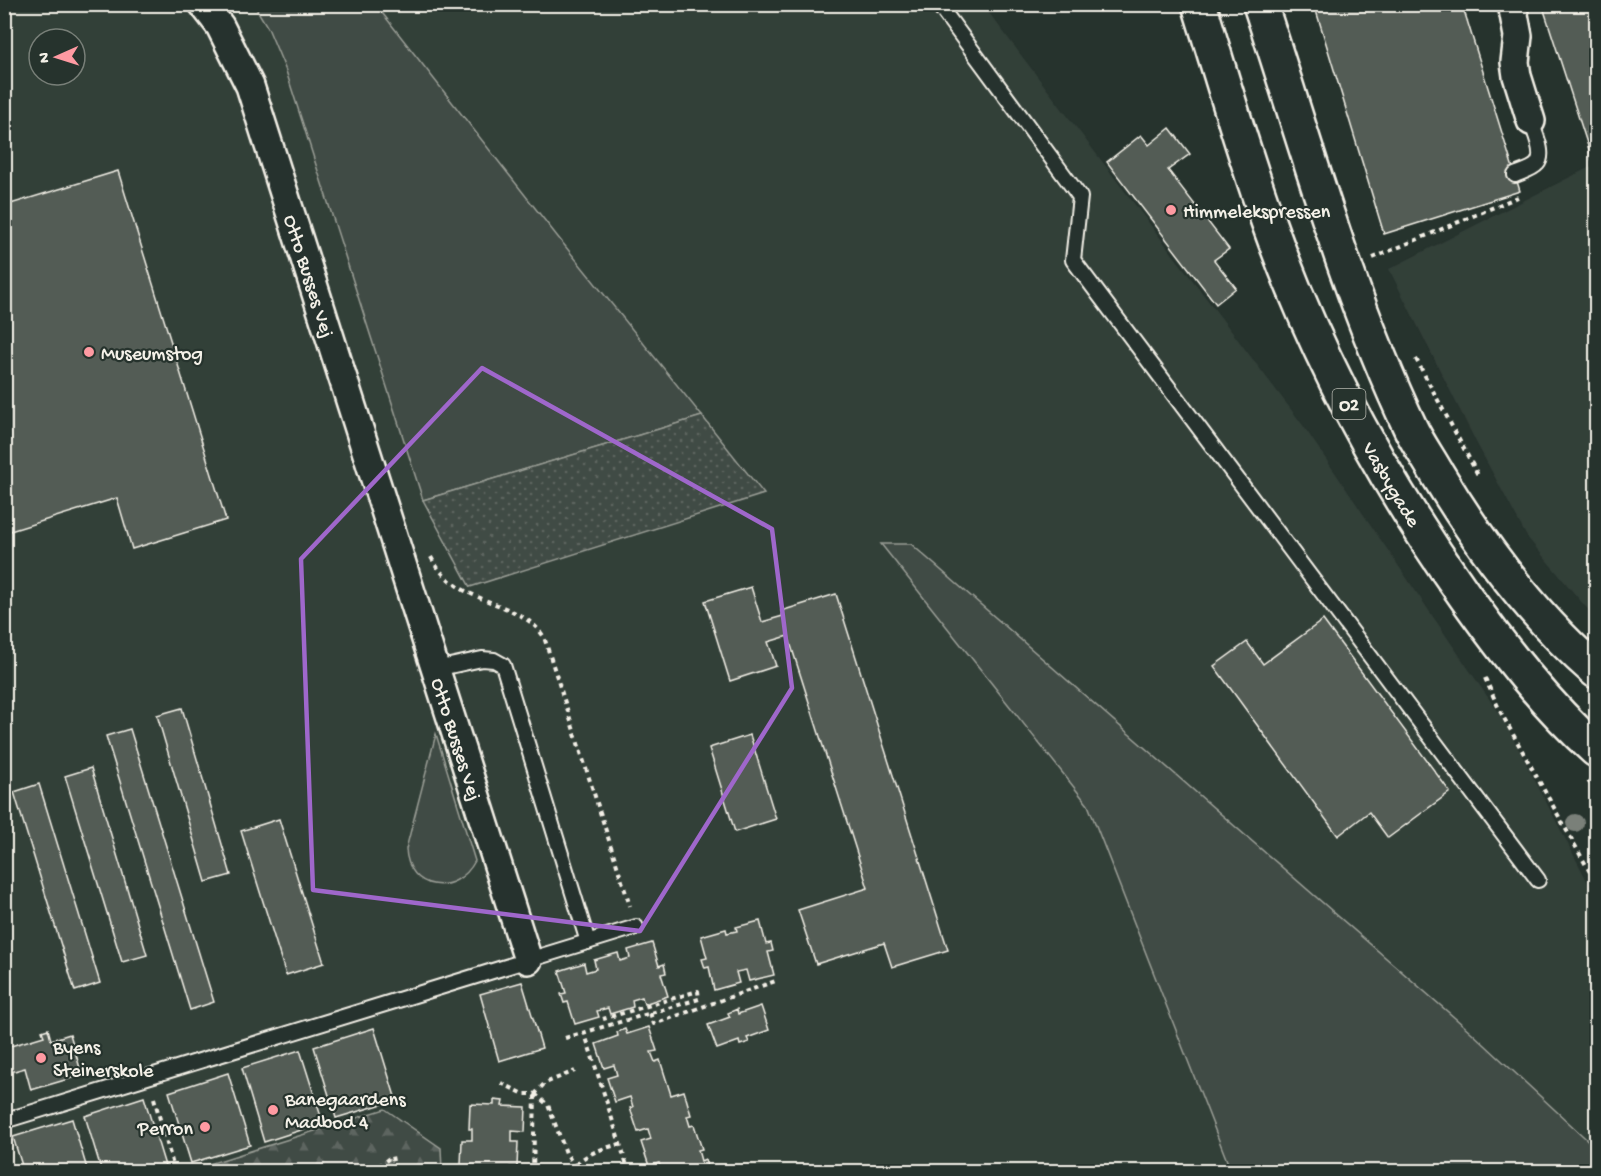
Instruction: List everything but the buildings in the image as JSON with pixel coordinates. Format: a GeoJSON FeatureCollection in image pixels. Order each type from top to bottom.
{"type":"FeatureCollection","features":[{"type":"Feature","properties":{"kind":"main road","name":"Vasbygade"},"geometry":{"type":"LineString","coordinates":[[1200,4],[1270,225],[1315,339],[1367,439],[1426,541],[1500,644],[1570,726],[1596,750]]}},
{"type":"Feature","properties":{"kind":"main road","name":"O2"},"geometry":{"type":"LineString","coordinates":[[1260,4],[1365,264],[1356,302],[1411,429],[1459,511],[1520,591],[1580,657],[1596,671]]}},
{"type":"Feature","properties":{"kind":"street","name":"Otto Busses Vej"},"geometry":{"type":"LineString","coordinates":[[203,4],[220,26],[250,86],[528,960]]}},
{"type":"Feature","properties":{"kind":"street"},"geometry":{"type":"LineString","coordinates":[[1512,4],[1518,36],[1515,62],[1517,76],[1531,121]]}},
{"type":"Feature","properties":{"kind":"lane"},"geometry":{"type":"LineString","coordinates":[[938,4],[1080,197],[1073,260],[1539,880]]}},
{"type":"Feature","properties":{"kind":"lane"},"geometry":{"type":"LineString","coordinates":[[1515,175],[1536,166],[1540,161],[1541,154],[1531,121]]}},
{"type":"Feature","properties":{"kind":"lane"},"geometry":{"type":"LineString","coordinates":[[436,669],[482,659],[494,660],[502,665],[588,942]]}},
{"type":"Feature","properties":{"kind":"lane"},"geometry":{"type":"LineString","coordinates":[[4,1121],[636,927]]}},
{"type":"Feature","properties":{"kind":"path"},"geometry":{"type":"LineString","coordinates":[[1365,264],[1520,196]]}},
{"type":"Feature","properties":{"kind":"path"},"geometry":{"type":"LineString","coordinates":[[1413,353],[1479,478]]}},
{"type":"Feature","properties":{"kind":"path"},"geometry":{"type":"LineString","coordinates":[[427,549],[444,577],[480,599],[522,616],[533,624],[544,637],[636,927]]}},
{"type":"Feature","properties":{"kind":"path"},"geometry":{"type":"LineString","coordinates":[[1482,672],[1500,711],[1596,883]]}},
{"type":"Feature","properties":{"kind":"path"},"geometry":{"type":"LineString","coordinates":[[650,1012],[654,1024],[778,980]]}},
{"type":"Feature","properties":{"kind":"path"},"geometry":{"type":"LineString","coordinates":[[565,1038],[699,999],[698,991],[603,1018]]}},
{"type":"Feature","properties":{"kind":"path"},"geometry":{"type":"LineString","coordinates":[[584,1031],[629,1172]]}},
{"type":"Feature","properties":{"kind":"path"},"geometry":{"type":"LineString","coordinates":[[532,1172],[535,1094],[545,1083],[575,1071]]}},
{"type":"Feature","properties":{"kind":"path"},"geometry":{"type":"LineString","coordinates":[[148,1077],[175,1172]]}},
{"type":"Feature","properties":{"kind":"path"},"geometry":{"type":"LineString","coordinates":[[501,1083],[524,1095],[535,1094],[548,1105],[566,1153],[574,1165]]}},
{"type":"Feature","properties":{"kind":"path"},"geometry":{"type":"LineString","coordinates":[[572,1172],[574,1165],[599,1149],[620,1144]]}},
{"type":"Feature","properties":{"kind":"path"},"geometry":{"type":"LineString","coordinates":[[371,1172],[392,1156],[395,1172]]}},
{"type":"Feature","properties":{"kind":"highlighted area"},"geometry":{"type":"Polygon","coordinates":[[[482,368],[772,529],[792,688],[640,931],[313,890],[301,559],[482,368]]]}},
{"type":"Feature","properties":{"kind":"shaded area"},"geometry":{"type":"Polygon","coordinates":[[[4,5],[983,5],[1302,424],[1504,721],[1596,898],[1596,1171],[5,1171],[4,5]]]}},
{"type":"Feature","properties":{"kind":"shaded area"},"geometry":{"type":"Polygon","coordinates":[[[1596,164],[1596,617],[1527,537],[1476,442],[1389,269],[1596,164]]]}},
{"type":"Feature","properties":{"kind":"green space"},"geometry":{"type":"Polygon","coordinates":[[[254,5],[376,5],[702,416],[423,500],[286,71],[268,28],[254,5]]]}},
{"type":"Feature","properties":{"kind":"green space"},"geometry":{"type":"Polygon","coordinates":[[[702,416],[764,494],[470,587],[423,500],[702,416]]]}},
{"type":"Feature","properties":{"kind":"green space"},"geometry":{"type":"Polygon","coordinates":[[[881,544],[911,544],[1471,1032],[1596,1148],[1596,1171],[1231,1171],[1088,805],[881,544]]]}},
{"type":"Feature","properties":{"kind":"green space"},"geometry":{"type":"Polygon","coordinates":[[[436,734],[475,861],[467,873],[445,884],[424,881],[415,874],[409,863],[406,849],[436,734]]]}},
{"type":"Feature","properties":{"kind":"green space"},"geometry":{"type":"Polygon","coordinates":[[[385,1109],[441,1148],[442,1171],[192,1171],[193,1169],[385,1109]]]}},
{"type":"Feature","properties":{"kind":"place","name":"Himmelekspressen"},"geometry":{"type":"Point","coordinates":[1171,210]}},
{"type":"Feature","properties":{"kind":"place","name":"Museumstog"},"geometry":{"type":"Point","coordinates":[89,352]}},
{"type":"Feature","properties":{"kind":"place","name":"Byens Steinerskole"},"geometry":{"type":"Point","coordinates":[41,1058]}},
{"type":"Feature","properties":{"kind":"place","name":"Banegaardens Madbod 4"},"geometry":{"type":"Point","coordinates":[273,1110]}},
{"type":"Feature","properties":{"kind":"place","name":"Perron"},"geometry":{"type":"Point","coordinates":[205,1127]}}]}
